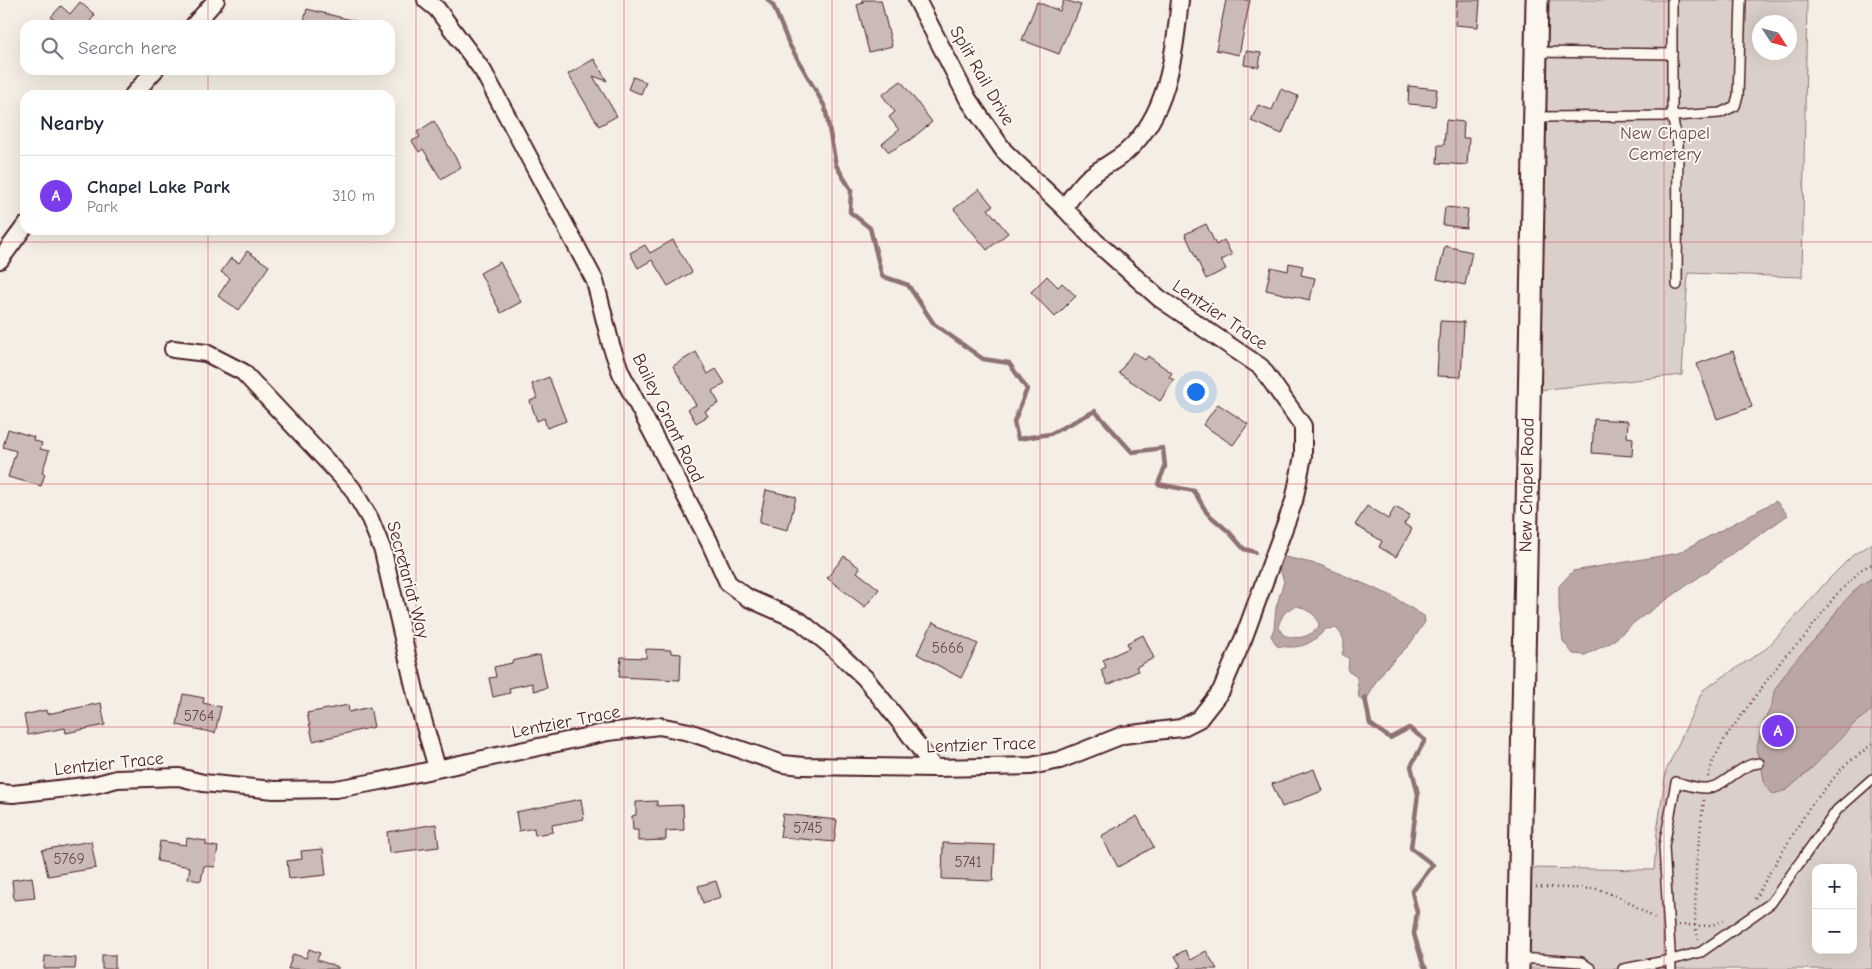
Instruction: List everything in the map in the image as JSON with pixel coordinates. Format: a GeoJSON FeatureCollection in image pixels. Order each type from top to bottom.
{"type":"FeatureCollection","features":[{"type":"Feature","properties":{"kind":"street"},"geometry":{"type":"LineString","coordinates":[[198,20],[216,0]]}},
{"type":"Feature","properties":{"kind":"street","name":"Bailey Grant Road"},"geometry":{"type":"LineString","coordinates":[[426,0],[437,9],[483,71],[595,281],[611,345],[621,373],[709,541],[728,583],[748,598],[800,621],[832,647],[864,678],[934,768]]}},
{"type":"Feature","properties":{"kind":"street","name":"Split Rail Drive"},"geometry":{"type":"LineString","coordinates":[[917,0],[968,99],[1004,151],[1064,208]]}},
{"type":"Feature","properties":{"kind":"street"},"geometry":{"type":"LineString","coordinates":[[1064,208],[1087,179],[1126,152],[1145,132],[1159,107],[1168,78],[1180,0]]}},
{"type":"Feature","properties":{"kind":"street","name":"New Chapel Road"},"geometry":{"type":"LineString","coordinates":[[1518,963],[1537,0]]}},
{"type":"Feature","properties":{"kind":"street"},"geometry":{"type":"LineString","coordinates":[[137,90],[151,75]]}},
{"type":"Feature","properties":{"kind":"street","name":"Lentzier Trace"},"geometry":{"type":"LineString","coordinates":[[0,793],[13,794],[94,785],[117,779],[179,777],[203,783],[274,790],[336,789],[608,732],[659,726],[689,732],[783,764],[934,768],[1031,766],[1060,760],[1123,735],[1181,728],[1199,719],[1221,691],[1225,682],[1244,637],[1294,501],[1303,456],[1303,426],[1261,367],[1159,298],[1095,241],[1064,208]]}},
{"type":"Feature","properties":{"kind":"street"},"geometry":{"type":"LineString","coordinates":[[0,260],[20,233]]}},
{"type":"Feature","properties":{"kind":"street","name":"Secretariat Way"},"geometry":{"type":"LineString","coordinates":[[173,349],[206,353],[243,372],[352,488],[370,519],[383,551],[418,699],[437,768]]}},
{"type":"Feature","properties":{"kind":"lane"},"geometry":{"type":"LineString","coordinates":[[1672,0],[1672,116],[1678,144],[1677,286]]}},
{"type":"Feature","properties":{"kind":"lane"},"geometry":{"type":"LineString","coordinates":[[1535,117],[1672,116],[1720,113],[1735,106],[1738,96],[1741,0]]}},
{"type":"Feature","properties":{"kind":"lane"},"geometry":{"type":"LineString","coordinates":[[1536,52],[1672,54]]}},
{"type":"Feature","properties":{"kind":"lane"},"geometry":{"type":"LineString","coordinates":[[1671,964],[1664,846],[1676,782],[1706,788],[1718,785],[1738,771],[1754,763],[1759,763]]}},
{"type":"Feature","properties":{"kind":"lane"},"geometry":{"type":"LineString","coordinates":[[1623,969],[1671,964],[1701,952],[1771,903],[1837,810],[1872,779]]}},
{"type":"Feature","properties":{"kind":"lane"},"geometry":{"type":"LineString","coordinates":[[1518,963],[1581,962],[1591,969]]}},
{"type":"Feature","properties":{"kind":"path"},"geometry":{"type":"LineString","coordinates":[[1699,937],[1695,927],[1696,866],[1706,788],[1713,761],[1725,738],[1784,657],[1803,639],[1835,596],[1862,569],[1872,564]]}},
{"type":"Feature","properties":{"kind":"path"},"geometry":{"type":"LineString","coordinates":[[1753,903],[1768,874],[1809,808],[1843,768],[1872,744]]}},
{"type":"Feature","properties":{"kind":"path"},"geometry":{"type":"LineString","coordinates":[[1519,887],[1598,889],[1624,899],[1659,920]]}},
{"type":"Feature","properties":{"kind":"path"},"geometry":{"type":"LineString","coordinates":[[1677,925],[1710,926],[1732,917]]}},
{"type":"Feature","properties":{"kind":"green space","name":"New Chapel Cemetery"},"geometry":{"type":"Polygon","coordinates":[[[1536,0],[1807,0],[1802,277],[1688,273],[1682,375],[1528,391],[1536,0]]]}},
{"type":"Feature","properties":{"kind":"green space"},"geometry":{"type":"Polygon","coordinates":[[[1872,543],[1872,969],[1524,969],[1524,868],[1654,870],[1657,832],[1666,771],[1703,690],[1767,648],[1853,555],[1872,543]]]}},
{"type":"Feature","properties":{"kind":"shaded area"},"geometry":{"type":"Polygon","coordinates":[[[1776,501],[1788,515],[1636,621],[1612,642],[1585,655],[1573,654],[1563,641],[1559,608],[1559,586],[1573,571],[1678,553],[1776,501]]]}},
{"type":"Feature","properties":{"kind":"shaded area"},"geometry":{"type":"Polygon","coordinates":[[[1281,556],[1320,565],[1390,595],[1424,616],[1425,622],[1410,644],[1385,669],[1375,683],[1365,703],[1359,698],[1357,677],[1348,671],[1349,659],[1342,654],[1344,640],[1336,628],[1326,629],[1309,643],[1292,647],[1277,646],[1271,636],[1274,629],[1276,608],[1284,581],[1278,564],[1281,561],[1281,556]],[[1298,606],[1287,610],[1283,615],[1278,626],[1283,635],[1303,637],[1319,626],[1315,616],[1298,606]]]}},
{"type":"Feature","properties":{"kind":"shaded area"},"geometry":{"type":"Polygon","coordinates":[[[1872,578],[1872,710],[1856,722],[1811,769],[1787,790],[1773,794],[1765,786],[1761,763],[1756,750],[1764,721],[1772,705],[1774,691],[1791,665],[1827,626],[1839,607],[1859,586],[1872,578]]]}},
{"type":"Feature","properties":{"kind":"building"},"geometry":{"type":"Polygon","coordinates":[[[862,0],[881,0],[892,46],[869,52],[857,5],[863,3],[862,0]]]}},
{"type":"Feature","properties":{"kind":"building"},"geometry":{"type":"Polygon","coordinates":[[[1064,0],[1081,5],[1074,22],[1072,21],[1059,54],[1022,40],[1037,2],[1060,11],[1064,0]]]}},
{"type":"Feature","properties":{"kind":"building"},"geometry":{"type":"Polygon","coordinates":[[[1226,0],[1250,0],[1239,55],[1216,50],[1226,0]]]}},
{"type":"Feature","properties":{"kind":"building"},"geometry":{"type":"Polygon","coordinates":[[[1457,0],[1480,0],[1478,27],[1455,25],[1457,0]]]}},
{"type":"Feature","properties":{"kind":"building"},"geometry":{"type":"Polygon","coordinates":[[[80,2],[95,15],[91,20],[54,20],[51,17],[61,6],[70,14],[80,2]]]}},
{"type":"Feature","properties":{"kind":"building"},"geometry":{"type":"Polygon","coordinates":[[[307,9],[351,20],[304,20],[307,9]]]}},
{"type":"Feature","properties":{"kind":"building"},"geometry":{"type":"Polygon","coordinates":[[[1246,51],[1261,53],[1259,67],[1244,65],[1246,51]]]}},
{"type":"Feature","properties":{"kind":"building"},"geometry":{"type":"Polygon","coordinates":[[[594,59],[607,81],[593,76],[617,116],[599,126],[568,74],[594,59]]]}},
{"type":"Feature","properties":{"kind":"building"},"geometry":{"type":"Polygon","coordinates":[[[633,77],[646,82],[641,94],[628,89],[633,77]]]}},
{"type":"Feature","properties":{"kind":"building"},"geometry":{"type":"Polygon","coordinates":[[[901,81],[932,122],[910,140],[889,152],[882,144],[899,130],[889,117],[895,112],[882,95],[901,81]]]}},
{"type":"Feature","properties":{"kind":"building"},"geometry":{"type":"Polygon","coordinates":[[[1409,86],[1437,89],[1435,106],[1408,104],[1409,86]]]}},
{"type":"Feature","properties":{"kind":"building"},"geometry":{"type":"Polygon","coordinates":[[[1281,89],[1298,96],[1282,134],[1251,121],[1258,105],[1272,110],[1281,89]]]}},
{"type":"Feature","properties":{"kind":"building"},"geometry":{"type":"Polygon","coordinates":[[[1446,120],[1464,122],[1463,138],[1469,138],[1467,165],[1437,163],[1438,145],[1444,145],[1446,120]]]}},
{"type":"Feature","properties":{"kind":"building"},"geometry":{"type":"Polygon","coordinates":[[[434,121],[461,167],[441,179],[423,149],[419,152],[412,141],[420,137],[417,132],[434,121]]]}},
{"type":"Feature","properties":{"kind":"building"},"geometry":{"type":"Polygon","coordinates":[[[979,189],[993,206],[988,209],[1008,233],[987,250],[954,209],[979,189]]]}},
{"type":"Feature","properties":{"kind":"building"},"geometry":{"type":"Polygon","coordinates":[[[1445,207],[1468,209],[1466,228],[1443,225],[1445,207]]]}},
{"type":"Feature","properties":{"kind":"building"},"geometry":{"type":"Polygon","coordinates":[[[1206,224],[1216,245],[1224,240],[1232,255],[1221,260],[1226,269],[1206,279],[1185,234],[1206,224]]]}},
{"type":"Feature","properties":{"kind":"building"},"geometry":{"type":"Polygon","coordinates":[[[673,240],[692,272],[668,286],[652,260],[638,268],[630,253],[645,245],[650,253],[673,240]]]}},
{"type":"Feature","properties":{"kind":"building"},"geometry":{"type":"Polygon","coordinates":[[[1445,246],[1472,252],[1465,285],[1437,279],[1445,246]]]}},
{"type":"Feature","properties":{"kind":"building"},"geometry":{"type":"Polygon","coordinates":[[[247,251],[269,266],[239,310],[218,296],[230,278],[221,272],[231,258],[239,263],[247,251]]]}},
{"type":"Feature","properties":{"kind":"building"},"geometry":{"type":"Polygon","coordinates":[[[500,262],[521,302],[501,313],[480,273],[500,262]]]}},
{"type":"Feature","properties":{"kind":"building"},"geometry":{"type":"Polygon","coordinates":[[[1289,263],[1303,266],[1301,275],[1315,278],[1310,300],[1266,290],[1271,267],[1288,271],[1289,263]]]}},
{"type":"Feature","properties":{"kind":"building"},"geometry":{"type":"Polygon","coordinates":[[[1047,276],[1058,287],[1062,283],[1076,296],[1055,317],[1031,292],[1047,276]]]}},
{"type":"Feature","properties":{"kind":"building"},"geometry":{"type":"Polygon","coordinates":[[[1440,321],[1464,322],[1461,377],[1437,376],[1440,321]]]}},
{"type":"Feature","properties":{"kind":"building"},"geometry":{"type":"Polygon","coordinates":[[[1733,351],[1752,407],[1717,419],[1697,364],[1733,351]]]}},
{"type":"Feature","properties":{"kind":"building"},"geometry":{"type":"Polygon","coordinates":[[[696,352],[708,374],[716,369],[725,383],[712,391],[719,403],[705,411],[708,416],[696,423],[688,409],[696,405],[673,366],[696,352]]]}},
{"type":"Feature","properties":{"kind":"building"},"geometry":{"type":"Polygon","coordinates":[[[1133,352],[1145,360],[1148,356],[1172,373],[1169,377],[1174,380],[1160,401],[1119,373],[1133,352]]]}},
{"type":"Feature","properties":{"kind":"building"},"geometry":{"type":"Polygon","coordinates":[[[549,377],[566,421],[547,428],[544,418],[537,421],[530,401],[537,398],[532,384],[549,377]]]}},
{"type":"Feature","properties":{"kind":"building"},"geometry":{"type":"Polygon","coordinates":[[[1218,404],[1248,424],[1233,445],[1203,425],[1218,404]]]}},
{"type":"Feature","properties":{"kind":"building"},"geometry":{"type":"Polygon","coordinates":[[[1594,419],[1628,421],[1627,437],[1633,438],[1632,456],[1592,453],[1594,419]]]}},
{"type":"Feature","properties":{"kind":"building"},"geometry":{"type":"Polygon","coordinates":[[[8,429],[34,437],[33,440],[42,443],[40,449],[49,451],[42,473],[45,474],[41,486],[8,477],[16,451],[3,447],[8,429]]]}},
{"type":"Feature","properties":{"kind":"building"},"geometry":{"type":"Polygon","coordinates":[[[766,490],[796,497],[788,530],[759,523],[766,490]]]}},
{"type":"Feature","properties":{"kind":"building"},"geometry":{"type":"Polygon","coordinates":[[[1367,506],[1388,519],[1395,507],[1410,515],[1404,524],[1412,529],[1396,557],[1379,547],[1382,541],[1355,525],[1367,506]]]}},
{"type":"Feature","properties":{"kind":"building"},"geometry":{"type":"Polygon","coordinates":[[[844,556],[860,568],[857,572],[879,589],[865,607],[827,578],[844,556]]]}},
{"type":"Feature","properties":{"kind":"building"},"geometry":{"type":"Polygon","coordinates":[[[933,622],[978,644],[961,678],[917,654],[933,622]]]}},
{"type":"Feature","properties":{"kind":"building"},"geometry":{"type":"Polygon","coordinates":[[[1143,635],[1154,658],[1136,667],[1138,671],[1108,685],[1101,670],[1106,667],[1103,660],[1129,648],[1127,643],[1143,635]]]}},
{"type":"Feature","properties":{"kind":"building"},"geometry":{"type":"Polygon","coordinates":[[[646,649],[671,650],[671,653],[681,654],[680,680],[619,677],[621,657],[646,658],[646,649]]]}},
{"type":"Feature","properties":{"kind":"building"},"geometry":{"type":"Polygon","coordinates":[[[540,655],[547,688],[534,691],[532,683],[509,688],[510,693],[493,697],[489,678],[496,677],[494,667],[540,655]]]}},
{"type":"Feature","properties":{"kind":"building"},"geometry":{"type":"Polygon","coordinates":[[[183,694],[204,698],[203,703],[221,707],[215,733],[177,725],[183,694]]]}},
{"type":"Feature","properties":{"kind":"building"},"geometry":{"type":"Polygon","coordinates":[[[101,703],[105,725],[66,733],[65,728],[28,735],[24,715],[46,710],[47,714],[101,703]]]}},
{"type":"Feature","properties":{"kind":"building"},"geometry":{"type":"Polygon","coordinates":[[[348,705],[349,712],[370,707],[374,727],[313,741],[307,713],[348,705]]]}},
{"type":"Feature","properties":{"kind":"building"},"geometry":{"type":"Polygon","coordinates":[[[1314,769],[1322,791],[1282,807],[1272,784],[1314,769]]]}},
{"type":"Feature","properties":{"kind":"building"},"geometry":{"type":"Polygon","coordinates":[[[581,799],[584,819],[552,825],[553,832],[535,835],[534,828],[519,831],[516,812],[581,799]]]}},
{"type":"Feature","properties":{"kind":"building"},"geometry":{"type":"Polygon","coordinates":[[[657,801],[657,806],[683,805],[684,830],[666,831],[666,840],[638,841],[638,830],[633,830],[632,816],[636,815],[636,802],[657,801]]]}},
{"type":"Feature","properties":{"kind":"building"},"geometry":{"type":"Polygon","coordinates":[[[783,814],[837,820],[834,842],[780,837],[783,814]]]}},
{"type":"Feature","properties":{"kind":"building"},"geometry":{"type":"Polygon","coordinates":[[[1137,816],[1154,847],[1118,867],[1101,836],[1137,816]]]}},
{"type":"Feature","properties":{"kind":"building"},"geometry":{"type":"Polygon","coordinates":[[[436,824],[439,847],[389,853],[387,832],[436,824]]]}},
{"type":"Feature","properties":{"kind":"building"},"geometry":{"type":"Polygon","coordinates":[[[187,838],[206,841],[206,845],[218,847],[215,867],[204,866],[201,881],[188,879],[190,867],[157,861],[160,841],[186,845],[187,838]]]}},
{"type":"Feature","properties":{"kind":"building"},"geometry":{"type":"Polygon","coordinates":[[[91,841],[96,868],[48,876],[42,850],[91,841]]]}},
{"type":"Feature","properties":{"kind":"building"},"geometry":{"type":"Polygon","coordinates":[[[943,843],[995,845],[993,881],[942,879],[943,843]]]}},
{"type":"Feature","properties":{"kind":"building"},"geometry":{"type":"Polygon","coordinates":[[[323,849],[326,875],[289,879],[287,861],[302,859],[301,851],[323,849]]]}},
{"type":"Feature","properties":{"kind":"building"},"geometry":{"type":"Polygon","coordinates":[[[32,877],[35,898],[14,900],[12,880],[32,877]]]}},
{"type":"Feature","properties":{"kind":"building"},"geometry":{"type":"Polygon","coordinates":[[[716,881],[721,897],[703,903],[698,886],[716,881]]]}},
{"type":"Feature","properties":{"kind":"building"},"geometry":{"type":"Polygon","coordinates":[[[309,949],[320,953],[317,960],[338,967],[338,969],[288,969],[293,954],[306,958],[309,949]]]}},
{"type":"Feature","properties":{"kind":"building"},"geometry":{"type":"Polygon","coordinates":[[[1185,950],[1191,960],[1206,951],[1217,969],[1176,969],[1181,966],[1175,956],[1185,950]]]}},
{"type":"Feature","properties":{"kind":"building"},"geometry":{"type":"Polygon","coordinates":[[[102,955],[115,955],[115,969],[102,969],[102,955]]]}},
{"type":"Feature","properties":{"kind":"building"},"geometry":{"type":"Polygon","coordinates":[[[45,956],[76,958],[75,969],[44,969],[45,956]]]}},
{"type":"Feature","properties":{"kind":"waterway"},"geometry":{"type":"LineString","coordinates":[[768,0],[773,5],[789,44],[825,107],[836,165],[851,190],[850,212],[870,228],[882,276],[908,285],[934,324],[983,359],[1009,363],[1027,389],[1014,422],[1018,439],[1050,434],[1095,411],[1132,452],[1163,448],[1165,467],[1158,484],[1194,491],[1207,513],[1229,532],[1244,549],[1255,552]]}},
{"type":"Feature","properties":{"kind":"waterway"},"geometry":{"type":"LineString","coordinates":[[1365,697],[1370,724],[1390,738],[1409,728],[1425,740],[1411,766],[1418,794],[1411,848],[1433,865],[1412,892],[1417,912],[1414,934],[1426,969]]}},
{"type":"Feature","properties":{"kind":"place","name":"Chapel Lake Park"},"geometry":{"type":"Point","coordinates":[1778,731]}}]}
